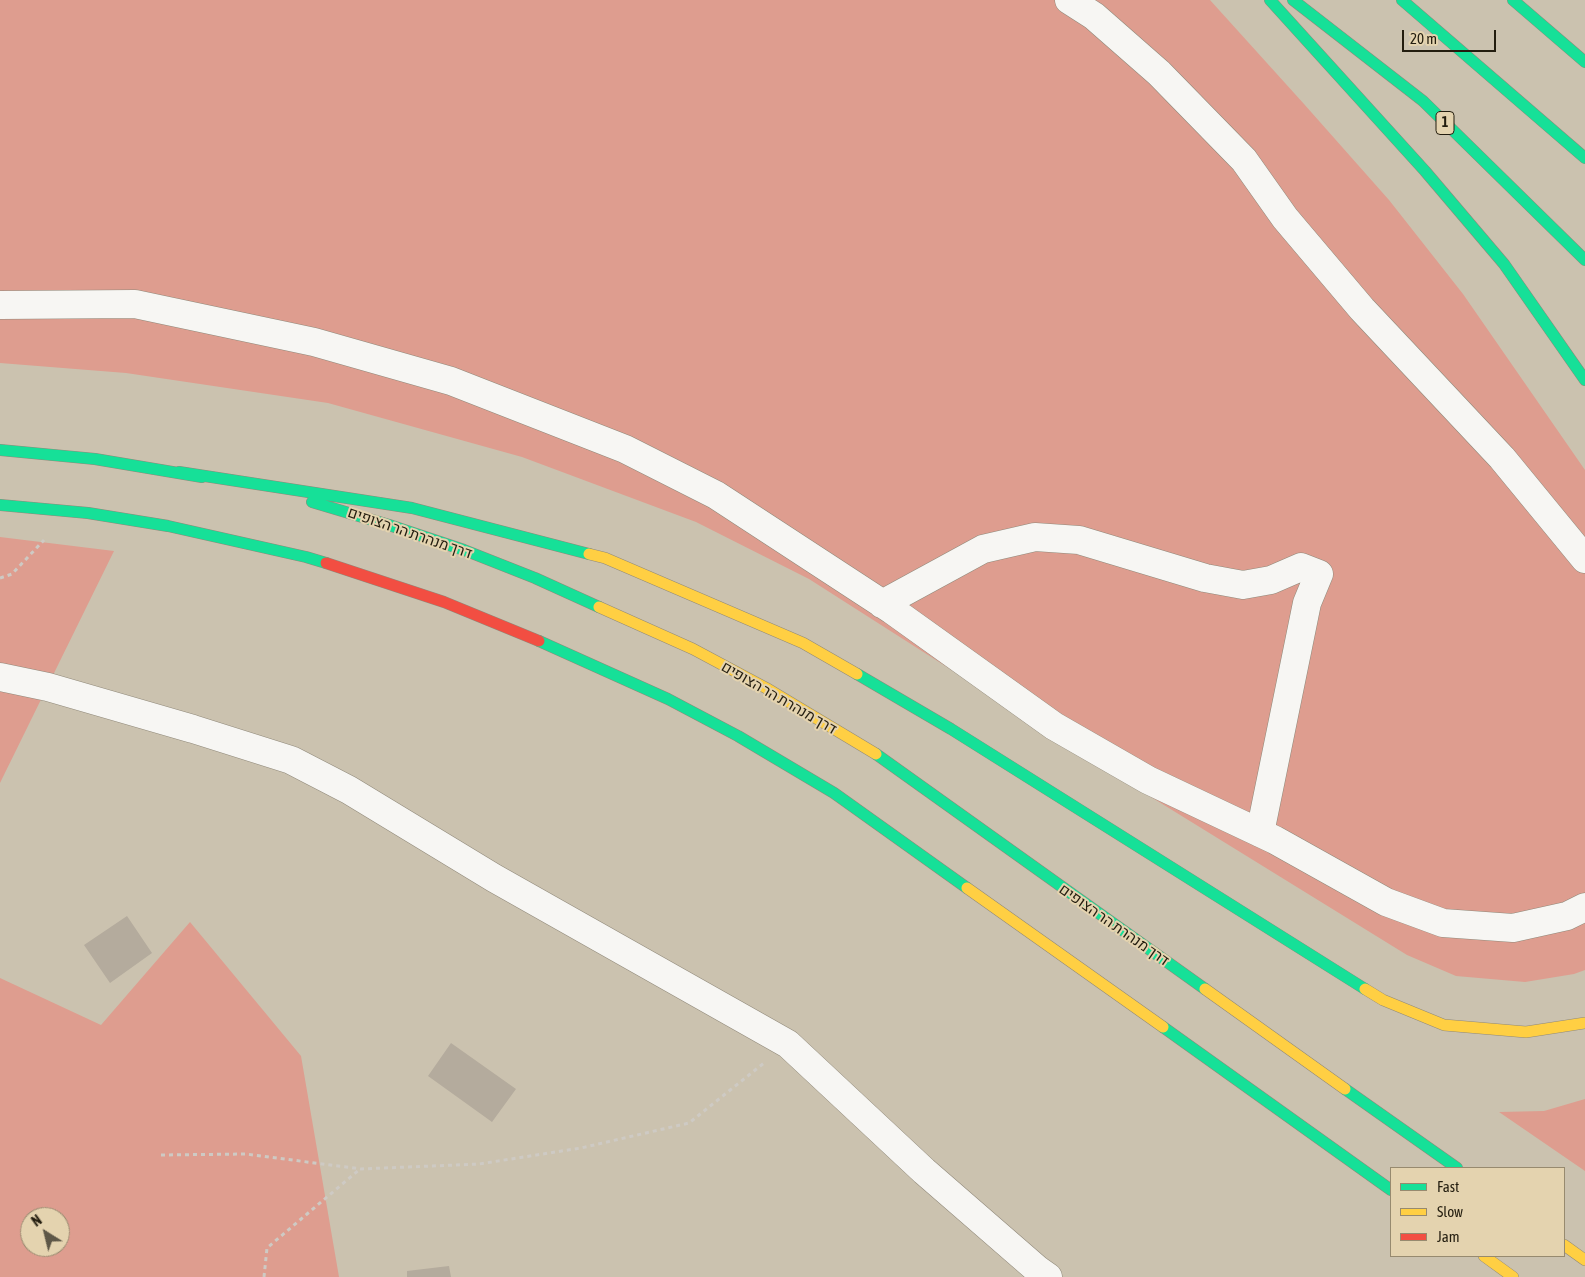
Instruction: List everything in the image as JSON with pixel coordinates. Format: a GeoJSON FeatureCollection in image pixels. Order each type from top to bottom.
{"type":"FeatureCollection","features":[{"type":"Feature","properties":{"kind":"main road"},"geometry":{"type":"LineString","coordinates":[[1270,0],[1425,171],[1504,264],[1585,380]]}},
{"type":"Feature","properties":{"kind":"main road","name":"1"},"geometry":{"type":"LineString","coordinates":[[1293,0],[1423,101],[1585,260]]}},
{"type":"Feature","properties":{"kind":"main road"},"geometry":{"type":"LineString","coordinates":[[1402,0],[1585,158]]}},
{"type":"Feature","properties":{"kind":"main road"},"geometry":{"type":"LineString","coordinates":[[1513,0],[1585,62]]}},
{"type":"Feature","properties":{"kind":"main road","name":"דרך מנהרת הר הצופים"},"geometry":{"type":"LineString","coordinates":[[0,450],[95,458],[179,472],[321,504],[464,550],[535,578],[684,645],[766,688],[864,746],[1455,1167]]}},
{"type":"Feature","properties":{"kind":"main road"},"geometry":{"type":"LineString","coordinates":[[179,472],[412,508],[605,558],[803,643],[951,729],[1112,832],[1383,1000],[1444,1025],[1526,1032],[1585,1023]]}},
{"type":"Feature","properties":{"kind":"main road"},"geometry":{"type":"LineString","coordinates":[[0,505],[88,513],[186,530],[306,557],[444,602],[513,629],[668,699],[738,736],[834,793],[1390,1189]]}},
{"type":"Feature","properties":{"kind":"main road"},"geometry":{"type":"LineString","coordinates":[[1565,1246],[1585,1260]]}},
{"type":"Feature","properties":{"kind":"main road"},"geometry":{"type":"LineString","coordinates":[[1485,1257],[1514,1277]]}},
{"type":"Feature","properties":{"kind":"street"},"geometry":{"type":"LineString","coordinates":[[1070,0],[1094,16],[1159,74],[1244,160],[1285,218],[1362,309],[1502,458],[1585,559]]}},
{"type":"Feature","properties":{"kind":"street"},"geometry":{"type":"LineString","coordinates":[[0,305],[135,304],[314,342],[451,381],[625,449],[716,496],[882,604],[1054,726],[1148,780],[1275,840],[1386,902],[1443,923],[1513,928],[1568,916],[1585,907]]}},
{"type":"Feature","properties":{"kind":"street"},"geometry":{"type":"LineString","coordinates":[[882,604],[983,549],[1035,537],[1079,540],[1205,578],[1243,585],[1271,580],[1301,567],[1319,574],[1307,603],[1260,833]]}},
{"type":"Feature","properties":{"kind":"street"},"geometry":{"type":"LineString","coordinates":[[0,677],[48,687],[291,760],[349,790],[494,878],[788,1044],[1038,1275]]}},
{"type":"Feature","properties":{"kind":"path"},"geometry":{"type":"LineString","coordinates":[[0,578],[12,574],[70,512]]}},
{"type":"Feature","properties":{"kind":"path"},"geometry":{"type":"LineString","coordinates":[[161,1155],[246,1154],[361,1169],[479,1164],[581,1148],[689,1123],[788,1044]]}},
{"type":"Feature","properties":{"kind":"path"},"geometry":{"type":"LineString","coordinates":[[264,1277],[268,1248],[361,1169]]}},
{"type":"Feature","properties":{"kind":"shaded area"},"geometry":{"type":"Polygon","coordinates":[[[0,0],[1210,0],[1389,200],[1463,294],[1585,470],[1585,970],[1574,974],[1525,982],[1456,976],[1407,955],[1138,789],[809,579],[696,522],[522,457],[328,403],[126,373],[0,363],[0,0]]]}},
{"type":"Feature","properties":{"kind":"shaded area"},"geometry":{"type":"Polygon","coordinates":[[[0,537],[114,551],[0,783],[0,537]]]}},
{"type":"Feature","properties":{"kind":"shaded area"},"geometry":{"type":"Polygon","coordinates":[[[190,922],[301,1056],[339,1277],[0,1277],[0,978],[101,1025],[190,922]]]}},
{"type":"Feature","properties":{"kind":"shaded area"},"geometry":{"type":"Polygon","coordinates":[[[1585,1099],[1585,1171],[1499,1112],[1544,1111],[1585,1099]]]}},
{"type":"Feature","properties":{"kind":"building"},"geometry":{"type":"Polygon","coordinates":[[[127,916],[152,953],[110,983],[84,945],[127,916]]]}},
{"type":"Feature","properties":{"kind":"building"},"geometry":{"type":"Polygon","coordinates":[[[451,1043],[516,1089],[492,1122],[428,1076],[451,1043]]]}},
{"type":"Feature","properties":{"kind":"building"},"geometry":{"type":"Polygon","coordinates":[[[449,1266],[451,1277],[407,1277],[407,1271],[449,1266]]]}},
{"type":"Feature","properties":{"kind":"traffic: fast"},"geometry":{"type":"LineString","coordinates":[[1270,0],[1425,171],[1504,264],[1585,380]]}},
{"type":"Feature","properties":{"kind":"traffic: fast"},"geometry":{"type":"LineString","coordinates":[[1293,0],[1423,101],[1585,260]]}},
{"type":"Feature","properties":{"kind":"traffic: fast"},"geometry":{"type":"LineString","coordinates":[[1402,0],[1585,158]]}},
{"type":"Feature","properties":{"kind":"traffic: fast"},"geometry":{"type":"LineString","coordinates":[[1513,0],[1585,62]]}},
{"type":"Feature","properties":{"kind":"traffic: fast"},"geometry":{"type":"LineString","coordinates":[[0,450],[95,459],[202,477]]}},
{"type":"Feature","properties":{"kind":"traffic: fast"},"geometry":{"type":"LineString","coordinates":[[179,472],[412,508],[589,554]]}},
{"type":"Feature","properties":{"kind":"traffic: fast"},"geometry":{"type":"LineString","coordinates":[[312,502],[464,550],[535,578],[599,607]]}},
{"type":"Feature","properties":{"kind":"traffic: fast"},"geometry":{"type":"LineString","coordinates":[[0,505],[88,513],[168,526],[326,563]]}},
{"type":"Feature","properties":{"kind":"traffic: fast"},"geometry":{"type":"LineString","coordinates":[[539,641],[668,699],[738,736],[834,793],[967,888]]}},
{"type":"Feature","properties":{"kind":"traffic: fast"},"geometry":{"type":"LineString","coordinates":[[857,674],[951,729],[1365,989]]}},
{"type":"Feature","properties":{"kind":"traffic: fast"},"geometry":{"type":"LineString","coordinates":[[876,754],[1205,989]]}},
{"type":"Feature","properties":{"kind":"traffic: fast"},"geometry":{"type":"LineString","coordinates":[[1163,1027],[1390,1189]]}},
{"type":"Feature","properties":{"kind":"traffic: fast"},"geometry":{"type":"LineString","coordinates":[[1345,1089],[1456,1167]]}},
{"type":"Feature","properties":{"kind":"traffic: slow"},"geometry":{"type":"LineString","coordinates":[[589,554],[605,558],[803,643],[857,674]]}},
{"type":"Feature","properties":{"kind":"traffic: slow"},"geometry":{"type":"LineString","coordinates":[[599,607],[693,649],[766,688],[876,754]]}},
{"type":"Feature","properties":{"kind":"traffic: slow"},"geometry":{"type":"LineString","coordinates":[[967,888],[1163,1027]]}},
{"type":"Feature","properties":{"kind":"traffic: slow"},"geometry":{"type":"LineString","coordinates":[[1205,989],[1345,1089]]}},
{"type":"Feature","properties":{"kind":"traffic: slow"},"geometry":{"type":"LineString","coordinates":[[1365,989],[1383,1000],[1444,1025],[1526,1032],[1585,1023]]}},
{"type":"Feature","properties":{"kind":"traffic: slow"},"geometry":{"type":"LineString","coordinates":[[1565,1246],[1585,1260]]}},
{"type":"Feature","properties":{"kind":"traffic: slow"},"geometry":{"type":"LineString","coordinates":[[1485,1257],[1513,1277]]}},
{"type":"Feature","properties":{"kind":"traffic: jam"},"geometry":{"type":"LineString","coordinates":[[326,563],[444,602],[539,641]]}}]}
